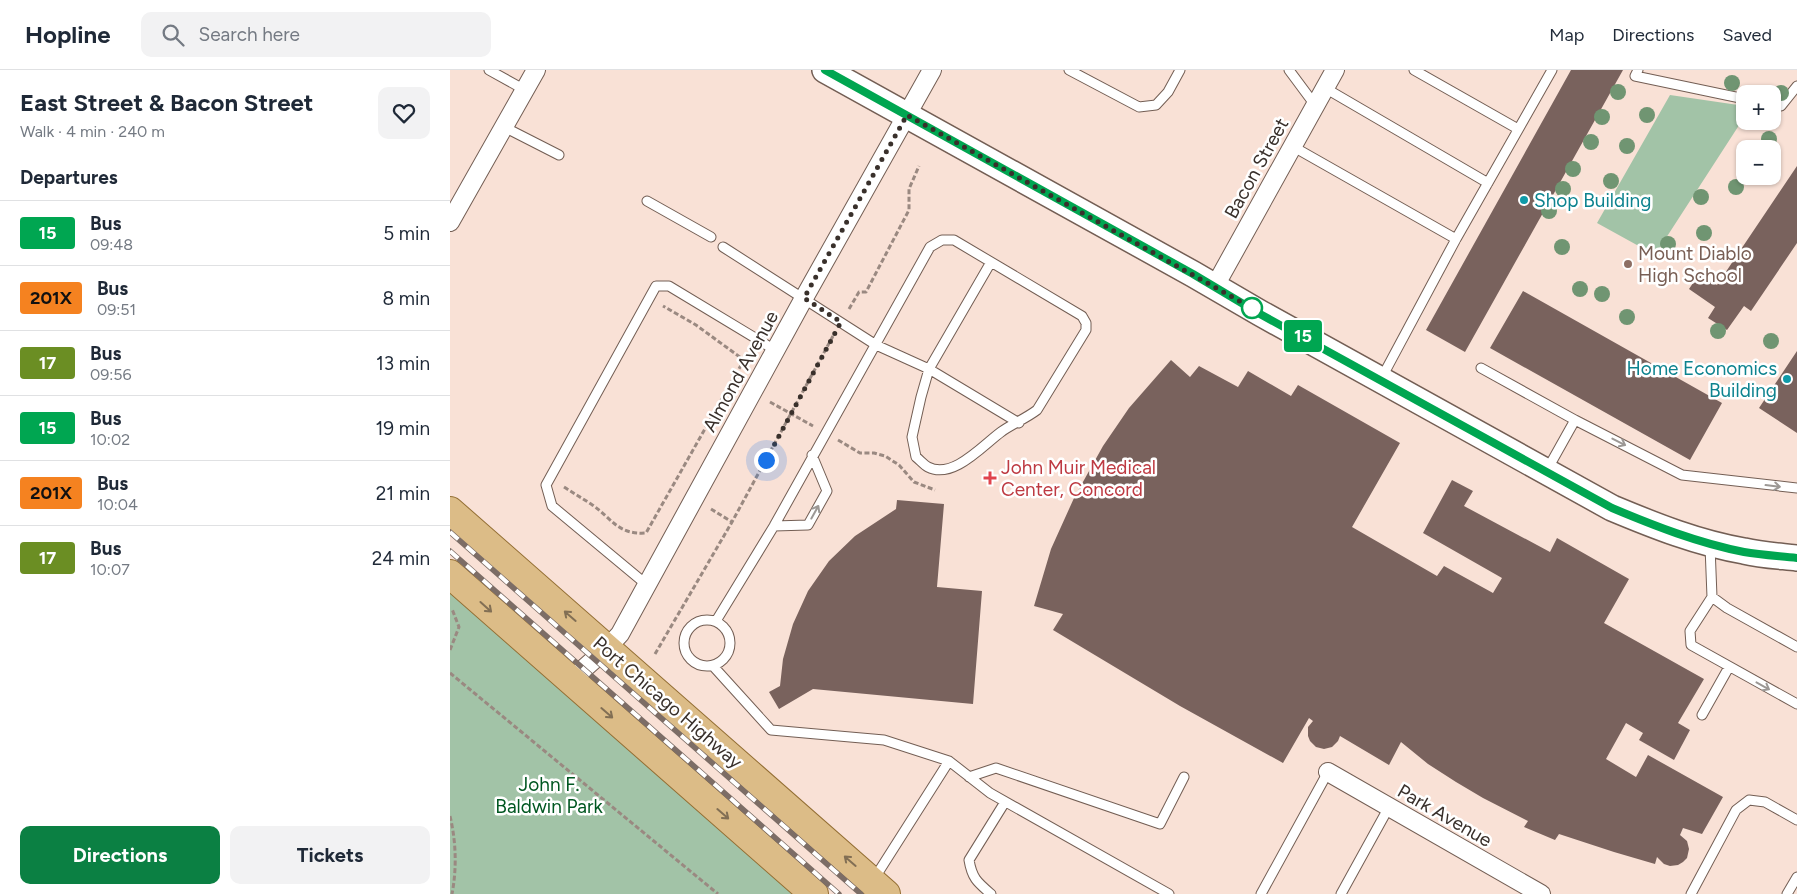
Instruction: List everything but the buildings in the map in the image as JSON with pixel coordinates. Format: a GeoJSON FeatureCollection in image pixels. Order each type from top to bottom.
{"type":"FeatureCollection","features":[{"type":"Feature","properties":{"kind":"main road","name":"Port Chicago Highway"},"geometry":{"type":"LineString","coordinates":[[450,511],[607,648],[872,890]]}},
{"type":"Feature","properties":{"kind":"main road"},"geometry":{"type":"LineString","coordinates":[[450,574],[814,894]]}},
{"type":"Feature","properties":{"kind":"street"},"geometry":{"type":"LineString","coordinates":[[450,222],[536,70]]}},
{"type":"Feature","properties":{"kind":"street"},"geometry":{"type":"LineString","coordinates":[[825,70],[1215,286],[1260,314],[1612,508],[1665,530],[1710,544],[1745,552],[1797,558]]}},
{"type":"Feature","properties":{"kind":"street","name":"Almond Avenue"},"geometry":{"type":"LineString","coordinates":[[570,681],[620,634],[775,350],[932,70]]}},
{"type":"Feature","properties":{"kind":"street","name":"Bacon Street"},"geometry":{"type":"LineString","coordinates":[[1215,286],[1335,70]]}},
{"type":"Feature","properties":{"kind":"street","name":"Park Avenue"},"geometry":{"type":"LineString","coordinates":[[1328,772],[1541,894]]}},
{"type":"Feature","properties":{"kind":"lane"},"geometry":{"type":"LineString","coordinates":[[489,70],[525,90]]}},
{"type":"Feature","properties":{"kind":"lane"},"geometry":{"type":"LineString","coordinates":[[1069,70],[1139,107],[1156,105],[1168,92],[1180,70]]}},
{"type":"Feature","properties":{"kind":"lane"},"geometry":{"type":"LineString","coordinates":[[1289,70],[1315,105]]}},
{"type":"Feature","properties":{"kind":"lane"},"geometry":{"type":"LineString","coordinates":[[1414,70],[1518,129]]}},
{"type":"Feature","properties":{"kind":"lane"},"geometry":{"type":"LineString","coordinates":[[1381,379],[1456,239],[1552,70]]}},
{"type":"Feature","properties":{"kind":"lane"},"geometry":{"type":"LineString","coordinates":[[1638,70],[1635,76],[1736,97]]}},
{"type":"Feature","properties":{"kind":"lane"},"geometry":{"type":"LineString","coordinates":[[1781,106],[1797,86]]}},
{"type":"Feature","properties":{"kind":"lane"},"geometry":{"type":"LineString","coordinates":[[1325,88],[1488,183]]}},
{"type":"Feature","properties":{"kind":"lane"},"geometry":{"type":"LineString","coordinates":[[504,127],[559,155]]}},
{"type":"Feature","properties":{"kind":"lane"},"geometry":{"type":"LineString","coordinates":[[1292,146],[1456,239]]}},
{"type":"Feature","properties":{"kind":"lane"},"geometry":{"type":"LineString","coordinates":[[647,201],[711,236]]}},
{"type":"Feature","properties":{"kind":"lane"},"geometry":{"type":"LineString","coordinates":[[716,621],[774,526],[930,247],[942,240],[954,240],[1082,316],[1086,323],[1086,330],[1037,410],[1019,423],[1001,432],[961,463],[944,469],[929,468],[916,457],[912,437],[929,369],[991,262]]}},
{"type":"Feature","properties":{"kind":"lane"},"geometry":{"type":"LineString","coordinates":[[723,247],[876,344],[929,369],[1019,423]]}},
{"type":"Feature","properties":{"kind":"lane"},"geometry":{"type":"LineString","coordinates":[[647,585],[552,506],[546,485],[656,286],[669,286],[775,350]]}},
{"type":"Feature","properties":{"kind":"lane"},"geometry":{"type":"LineString","coordinates":[[1481,368],[1682,475],[1797,488]]}},
{"type":"Feature","properties":{"kind":"lane"},"geometry":{"type":"LineString","coordinates":[[1546,472],[1576,420]]}},
{"type":"Feature","properties":{"kind":"lane"},"geometry":{"type":"LineString","coordinates":[[774,526],[808,525],[827,491],[812,455]]}},
{"type":"Feature","properties":{"kind":"lane"},"geometry":{"type":"LineString","coordinates":[[1710,544],[1712,597],[1690,631],[1690,644],[1797,704]]}},
{"type":"Feature","properties":{"kind":"lane"},"geometry":{"type":"LineString","coordinates":[[1712,597],[1727,608],[1797,647]]}},
{"type":"Feature","properties":{"kind":"lane"},"geometry":{"type":"LineString","coordinates":[[706,620],[716,621],[726,629],[730,643],[729,651],[720,662],[713,666],[705,666],[691,660],[684,646],[685,638],[693,625],[706,620]]}},
{"type":"Feature","properties":{"kind":"lane"},"geometry":{"type":"LineString","coordinates":[[713,666],[771,730],[884,740],[949,761],[990,793],[1169,894]]}},
{"type":"Feature","properties":{"kind":"lane"},"geometry":{"type":"LineString","coordinates":[[1702,715],[1729,667]]}},
{"type":"Feature","properties":{"kind":"lane"},"geometry":{"type":"LineString","coordinates":[[872,890],[949,761]]}},
{"type":"Feature","properties":{"kind":"lane"},"geometry":{"type":"LineString","coordinates":[[969,777],[996,768],[1160,824],[1184,777]]}},
{"type":"Feature","properties":{"kind":"lane"},"geometry":{"type":"LineString","coordinates":[[1261,894],[1328,772]]}},
{"type":"Feature","properties":{"kind":"lane"},"geometry":{"type":"LineString","coordinates":[[1691,894],[1736,810],[1749,800],[1765,802],[1797,820]]}},
{"type":"Feature","properties":{"kind":"lane"},"geometry":{"type":"LineString","coordinates":[[991,894],[975,880],[969,860],[1005,802]]}},
{"type":"Feature","properties":{"kind":"lane"},"geometry":{"type":"LineString","coordinates":[[1341,894],[1389,807]]}},
{"type":"Feature","properties":{"kind":"lane"},"geometry":{"type":"LineString","coordinates":[[1787,894],[1797,878]]}},
{"type":"Feature","properties":{"kind":"path"},"geometry":{"type":"LineString","coordinates":[[656,654],[732,522],[841,322],[860,292],[866,292],[909,210],[909,189],[919,166]]}},
{"type":"Feature","properties":{"kind":"path"},"geometry":{"type":"LineString","coordinates":[[563,487],[593,504],[614,524],[634,534],[646,533],[744,360],[696,324],[649,299]]}},
{"type":"Feature","properties":{"kind":"path"},"geometry":{"type":"LineString","coordinates":[[450,607],[459,627],[450,650]]}},
{"type":"Feature","properties":{"kind":"path"},"geometry":{"type":"LineString","coordinates":[[450,674],[718,894]]}},
{"type":"Feature","properties":{"kind":"path"},"geometry":{"type":"LineString","coordinates":[[450,816],[455,850],[452,894]]}},
{"type":"Feature","properties":{"kind":"green space"},"geometry":{"type":"Polygon","coordinates":[[[1670,95],[1736,105],[1736,130],[1655,255],[1597,223],[1670,95]]]}},
{"type":"Feature","properties":{"kind":"green space","name":"John F. Baldwin Park"},"geometry":{"type":"Polygon","coordinates":[[[450,574],[814,894],[450,894],[450,574]]]}},
{"type":"Feature","properties":{"kind":"railway"},"geometry":{"type":"LineString","coordinates":[[450,532],[861,894]]}},
{"type":"Feature","properties":{"kind":"railway"},"geometry":{"type":"LineString","coordinates":[[450,551],[839,894]]}},
{"type":"Feature","properties":{"kind":"bus line","name":"15"},"geometry":{"type":"LineString","coordinates":[[825,70],[1215,286],[1260,314],[1612,508],[1665,530],[1710,544],[1745,552],[1797,558]]}},
{"type":"Feature","properties":{"kind":"place","name":"Shop Building"},"geometry":{"type":"Point","coordinates":[1524,200]}},
{"type":"Feature","properties":{"kind":"place","name":"Mount Diablo High School"},"geometry":{"type":"Point","coordinates":[1628,264]}},
{"type":"Feature","properties":{"kind":"place","name":"Home Economics Building"},"geometry":{"type":"Point","coordinates":[1787,379]}},
{"type":"Feature","properties":{"kind":"place","name":"John Muir Medical Center, Concord"},"geometry":{"type":"Point","coordinates":[990,478]}},
{"type":"Feature","properties":{"kind":"route"},"geometry":{"type":"LineString","coordinates":[[766,460],[841,322],[804,298],[907,115],[1252,308]]}}]}
